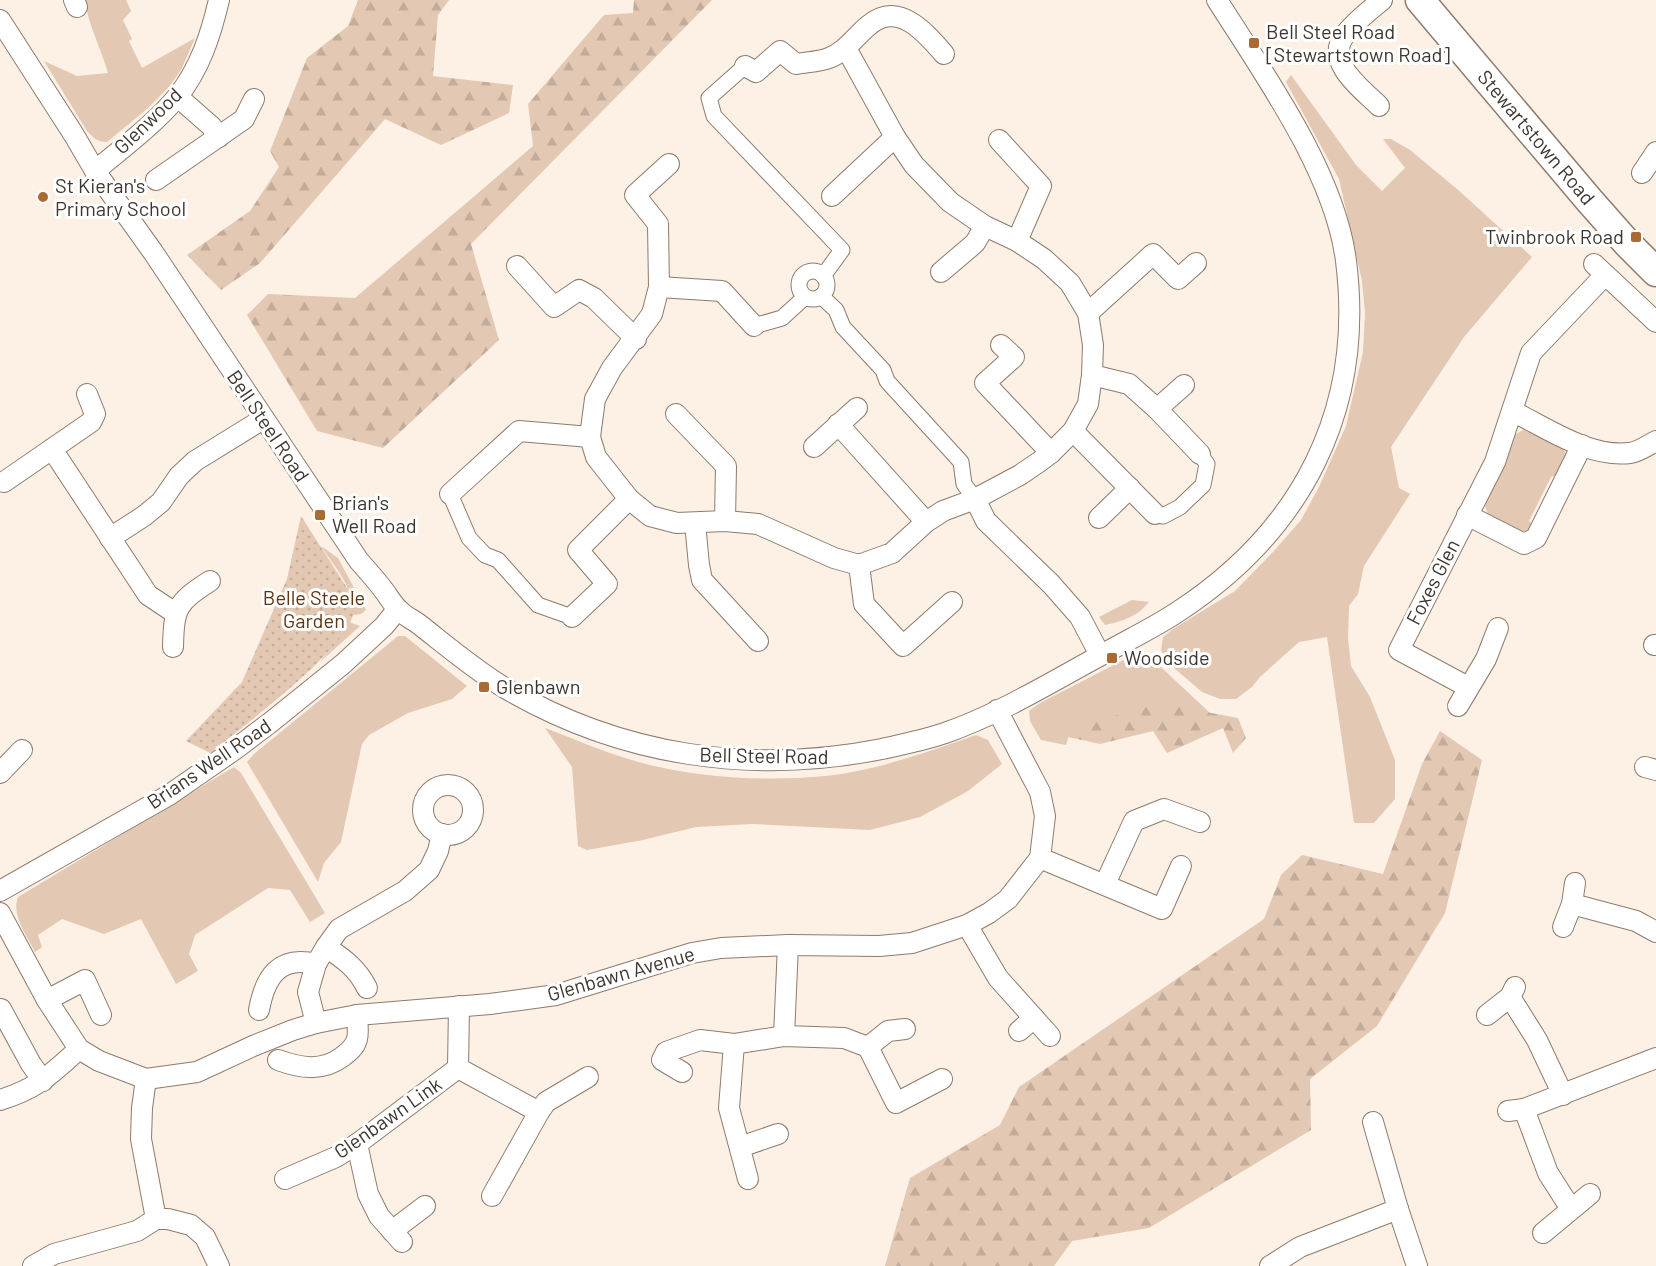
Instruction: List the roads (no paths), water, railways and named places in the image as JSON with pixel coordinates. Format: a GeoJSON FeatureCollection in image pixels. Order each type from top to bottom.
{"type":"FeatureCollection","features":[{"type":"Feature","properties":{"kind":"main road","name":"Stewartstown Road"},"geometry":{"type":"LineString","coordinates":[[1420,0],[1582,192],[1656,272]]}},
{"type":"Feature","properties":{"kind":"street","name":"Glenwood"},"geometry":{"type":"LineString","coordinates":[[95,171],[178,97],[200,60],[211,34],[219,0]]}},
{"type":"Feature","properties":{"kind":"street","name":"Bell Steel Road"},"geometry":{"type":"LineString","coordinates":[[0,20],[95,171],[153,252],[359,561],[397,610],[416,621],[484,675],[555,714],[597,732],[654,748],[698,756],[739,760],[801,761],[842,757],[945,733],[1083,667],[1183,608],[1216,584],[1267,536],[1305,484],[1333,419],[1344,381],[1348,355],[1350,309],[1346,258],[1326,191],[1310,154],[1217,0]]}},
{"type":"Feature","properties":{"kind":"street"},"geometry":{"type":"LineString","coordinates":[[1379,106],[1341,66],[1338,54],[1344,35],[1382,0]]}},
{"type":"Feature","properties":{"kind":"street"},"geometry":{"type":"LineString","coordinates":[[823,276],[842,250],[714,116],[709,98],[745,66],[756,72],[780,51],[796,64],[828,58],[846,48],[888,8],[912,20],[944,54]]}},
{"type":"Feature","properties":{"kind":"street"},"geometry":{"type":"LineString","coordinates":[[669,164],[635,195],[658,224],[659,287],[652,314],[636,339],[612,368],[595,399],[590,437],[596,457],[629,499],[650,516],[677,524],[725,521],[758,524],[834,558],[858,565],[892,553],[926,522],[944,511],[975,499],[1020,475],[1051,453],[1073,431],[1088,404],[1093,345],[1088,313],[1070,283],[1044,259],[1017,241],[985,226],[950,202],[914,165],[895,137],[846,48]]}},
{"type":"Feature","properties":{"kind":"street"},"geometry":{"type":"LineString","coordinates":[[178,97],[211,126],[219,137]]}},
{"type":"Feature","properties":{"kind":"street"},"geometry":{"type":"LineString","coordinates":[[156,180],[244,119],[254,99]]}},
{"type":"Feature","properties":{"kind":"street"},"geometry":{"type":"LineString","coordinates":[[832,196],[895,137]]}},
{"type":"Feature","properties":{"kind":"street"},"geometry":{"type":"LineString","coordinates":[[999,140],[1041,186],[1017,241]]}},
{"type":"Feature","properties":{"kind":"street"},"geometry":{"type":"LineString","coordinates":[[1642,173],[1656,152]]}},
{"type":"Feature","properties":{"kind":"street"},"geometry":{"type":"LineString","coordinates":[[941,272],[975,243],[985,226]]}},
{"type":"Feature","properties":{"kind":"street"},"geometry":{"type":"LineString","coordinates":[[1088,313],[1153,254],[1178,279],[1196,263]]}},
{"type":"Feature","properties":{"kind":"street"},"geometry":{"type":"LineString","coordinates":[[517,266],[554,307],[579,290],[594,298],[636,339]]}},
{"type":"Feature","properties":{"kind":"street","name":"Foxes Glen"},"geometry":{"type":"LineString","coordinates":[[1468,687],[1396,655],[1495,462],[1530,353],[1599,269],[1656,322]]}},
{"type":"Feature","properties":{"kind":"street"},"geometry":{"type":"LineString","coordinates":[[815,271],[823,276],[826,288],[821,296],[813,299],[805,297],[799,285],[802,276],[815,271]]}},
{"type":"Feature","properties":{"kind":"street"},"geometry":{"type":"LineString","coordinates":[[659,287],[722,291],[754,326],[782,318],[805,297]]}},
{"type":"Feature","properties":{"kind":"street"},"geometry":{"type":"LineString","coordinates":[[821,296],[836,310],[843,327],[883,370],[886,381],[961,462],[964,484],[987,521],[1051,584],[1080,617],[1100,655]]}},
{"type":"Feature","properties":{"kind":"street"},"geometry":{"type":"LineString","coordinates":[[1001,345],[1014,357],[985,382],[1051,453]]}},
{"type":"Feature","properties":{"kind":"street"},"geometry":{"type":"LineString","coordinates":[[1073,431],[1155,514],[1163,516],[1180,507],[1203,485],[1207,464],[1157,409],[1129,384],[1092,375]]}},
{"type":"Feature","properties":{"kind":"street"},"geometry":{"type":"LineString","coordinates":[[1157,409],[1184,385]]}},
{"type":"Feature","properties":{"kind":"street"},"geometry":{"type":"LineString","coordinates":[[4,482],[91,422],[95,414],[87,394]]}},
{"type":"Feature","properties":{"kind":"street"},"geometry":{"type":"LineString","coordinates":[[814,447],[857,408]]}},
{"type":"Feature","properties":{"kind":"street"},"geometry":{"type":"LineString","coordinates":[[1512,411],[1582,445],[1610,452],[1632,453],[1656,441]]}},
{"type":"Feature","properties":{"kind":"street"},"geometry":{"type":"LineString","coordinates":[[676,414],[726,466],[725,521]]}},
{"type":"Feature","properties":{"kind":"street"},"geometry":{"type":"LineString","coordinates":[[110,538],[144,516],[160,502],[179,476],[195,461],[263,419]]}},
{"type":"Feature","properties":{"kind":"street"},"geometry":{"type":"LineString","coordinates":[[838,424],[926,522]]}},
{"type":"Feature","properties":{"kind":"street"},"geometry":{"type":"LineString","coordinates":[[590,437],[519,431],[450,494],[469,538],[485,555],[498,560],[538,605],[572,617],[607,584],[578,550],[629,499]]}},
{"type":"Feature","properties":{"kind":"street","name":"Foxes Glen"},"geometry":{"type":"LineString","coordinates":[[1467,515],[1524,544],[1536,538],[1582,445]]}},
{"type":"Feature","properties":{"kind":"street"},"geometry":{"type":"LineString","coordinates":[[52,449],[148,595],[175,613]]}},
{"type":"Feature","properties":{"kind":"street"},"geometry":{"type":"LineString","coordinates":[[1099,518],[1130,488]]}},
{"type":"Feature","properties":{"kind":"street"},"geometry":{"type":"LineString","coordinates":[[695,523],[702,580],[758,641]]}},
{"type":"Feature","properties":{"kind":"street"},"geometry":{"type":"LineString","coordinates":[[858,565],[864,604],[903,646],[952,602]]}},
{"type":"Feature","properties":{"kind":"street"},"geometry":{"type":"LineString","coordinates":[[172,647],[175,613],[190,594],[210,581]]}},
{"type":"Feature","properties":{"kind":"street","name":"Brians Well Road"},"geometry":{"type":"LineString","coordinates":[[0,891],[169,795],[234,750],[342,664],[384,626],[397,610]]}},
{"type":"Feature","properties":{"kind":"street"},"geometry":{"type":"LineString","coordinates":[[1458,706],[1486,659],[1498,628]]}},
{"type":"Feature","properties":{"kind":"street"},"geometry":{"type":"LineString","coordinates":[[997,710],[1040,792],[1045,816],[1040,858],[1162,909],[1181,867]]}},
{"type":"Feature","properties":{"kind":"street"},"geometry":{"type":"LineString","coordinates":[[0,773],[22,750]]}},
{"type":"Feature","properties":{"kind":"street"},"geometry":{"type":"LineString","coordinates":[[1105,884],[1134,821],[1164,810],[1200,822]]}},
{"type":"Feature","properties":{"kind":"street"},"geometry":{"type":"LineString","coordinates":[[316,1023],[308,992],[321,955],[339,929],[405,891],[429,870],[438,851],[442,834]]}},
{"type":"Feature","properties":{"kind":"street","name":"Glenbawn Avenue"},"geometry":{"type":"LineString","coordinates":[[0,913],[47,1000],[79,1049],[99,1061],[146,1079],[197,1072],[283,1034],[316,1023],[357,1014],[556,995],[692,953],[721,948],[912,943],[967,925],[989,913],[1008,899],[1040,858]]}},
{"type":"Feature","properties":{"kind":"street"},"geometry":{"type":"LineString","coordinates":[[1563,927],[1572,904],[1575,883]]}},
{"type":"Feature","properties":{"kind":"street"},"geometry":{"type":"LineString","coordinates":[[1572,904],[1636,921],[1656,932]]}},
{"type":"Feature","properties":{"kind":"street"},"geometry":{"type":"LineString","coordinates":[[967,925],[998,978],[1050,1036]]}},
{"type":"Feature","properties":{"kind":"street"},"geometry":{"type":"LineString","coordinates":[[784,1036],[788,945]]}},
{"type":"Feature","properties":{"kind":"street"},"geometry":{"type":"LineString","coordinates":[[258,1010],[262,993],[271,976],[284,966],[321,955],[350,963],[360,974],[367,988]]}},
{"type":"Feature","properties":{"kind":"street"},"geometry":{"type":"LineString","coordinates":[[47,1000],[85,980],[101,1015]]}},
{"type":"Feature","properties":{"kind":"street"},"geometry":{"type":"LineString","coordinates":[[1487,1015],[1512,992],[1563,1095]]}},
{"type":"Feature","properties":{"kind":"street","name":"Glenbawn Link"},"geometry":{"type":"LineString","coordinates":[[458,1068],[459,1006]]}},
{"type":"Feature","properties":{"kind":"street"},"geometry":{"type":"LineString","coordinates":[[1,1009],[43,1081]]}},
{"type":"Feature","properties":{"kind":"street"},"geometry":{"type":"LineString","coordinates":[[278,1059],[296,1066],[320,1068],[336,1062],[351,1050],[357,1039],[357,1014]]}},
{"type":"Feature","properties":{"kind":"street"},"geometry":{"type":"LineString","coordinates":[[1019,1031],[1034,1018]]}},
{"type":"Feature","properties":{"kind":"street"},"geometry":{"type":"LineString","coordinates":[[868,1047],[888,1031],[905,1029]]}},
{"type":"Feature","properties":{"kind":"street"},"geometry":{"type":"LineString","coordinates":[[682,1072],[662,1060],[666,1052],[700,1040],[734,1044],[784,1036],[844,1038],[868,1047],[896,1103],[942,1079]]}},
{"type":"Feature","properties":{"kind":"street"},"geometry":{"type":"LineString","coordinates":[[734,1044],[729,1108],[748,1179]]}},
{"type":"Feature","properties":{"kind":"street"},"geometry":{"type":"LineString","coordinates":[[0,1100],[24,1093],[43,1081],[79,1049]]}},
{"type":"Feature","properties":{"kind":"street"},"geometry":{"type":"LineString","coordinates":[[1571,1209],[1548,1173],[1516,1110],[1563,1095],[1656,1059]]}},
{"type":"Feature","properties":{"kind":"street","name":"Glenbawn Link"},"geometry":{"type":"LineString","coordinates":[[458,1068],[539,1112]]}},
{"type":"Feature","properties":{"kind":"street","name":"Glenbawn Link"},"geometry":{"type":"LineString","coordinates":[[285,1179],[336,1157],[357,1144],[458,1068]]}},
{"type":"Feature","properties":{"kind":"street"},"geometry":{"type":"LineString","coordinates":[[492,1196],[546,1102],[588,1077]]}},
{"type":"Feature","properties":{"kind":"street"},"geometry":{"type":"LineString","coordinates":[[146,1079],[141,1139],[156,1219]]}},
{"type":"Feature","properties":{"kind":"street"},"geometry":{"type":"LineString","coordinates":[[1370,1119],[1417,1266]]}},
{"type":"Feature","properties":{"kind":"street"},"geometry":{"type":"LineString","coordinates":[[740,1147],[778,1134]]}},
{"type":"Feature","properties":{"kind":"street"},"geometry":{"type":"LineString","coordinates":[[357,1144],[368,1194],[379,1216],[397,1237],[424,1206]]}},
{"type":"Feature","properties":{"kind":"street"},"geometry":{"type":"LineString","coordinates":[[1543,1233],[1590,1194]]}},
{"type":"Feature","properties":{"kind":"street"},"geometry":{"type":"LineString","coordinates":[[1270,1266],[1300,1246],[1398,1209]]}},
{"type":"Feature","properties":{"kind":"street"},"geometry":{"type":"LineString","coordinates":[[33,1266],[54,1254],[77,1257],[137,1232],[156,1219],[168,1219],[191,1225],[205,1237],[219,1266]]}},
{"type":"Feature","properties":{"kind":"place","name":"Bell Steel Road [Stewartstown Road]"},"geometry":{"type":"Point","coordinates":[1254,43]}},
{"type":"Feature","properties":{"kind":"place","name":"St Kieran's Primary School"},"geometry":{"type":"Point","coordinates":[43,197]}},
{"type":"Feature","properties":{"kind":"place","name":"Twinbrook Road"},"geometry":{"type":"Point","coordinates":[1636,237]}},
{"type":"Feature","properties":{"kind":"place","name":"Brian's Well Road"},"geometry":{"type":"Point","coordinates":[320,515]}},
{"type":"Feature","properties":{"kind":"place","name":"Woodside"},"geometry":{"type":"Point","coordinates":[1112,658]}},
{"type":"Feature","properties":{"kind":"place","name":"Glenbawn"},"geometry":{"type":"Point","coordinates":[484,687]}},
{"type":"Feature","properties":{"kind":"park label","name":"Belle Steele Garden"},"geometry":{"type":"Point","coordinates":[314,610]}}]}
